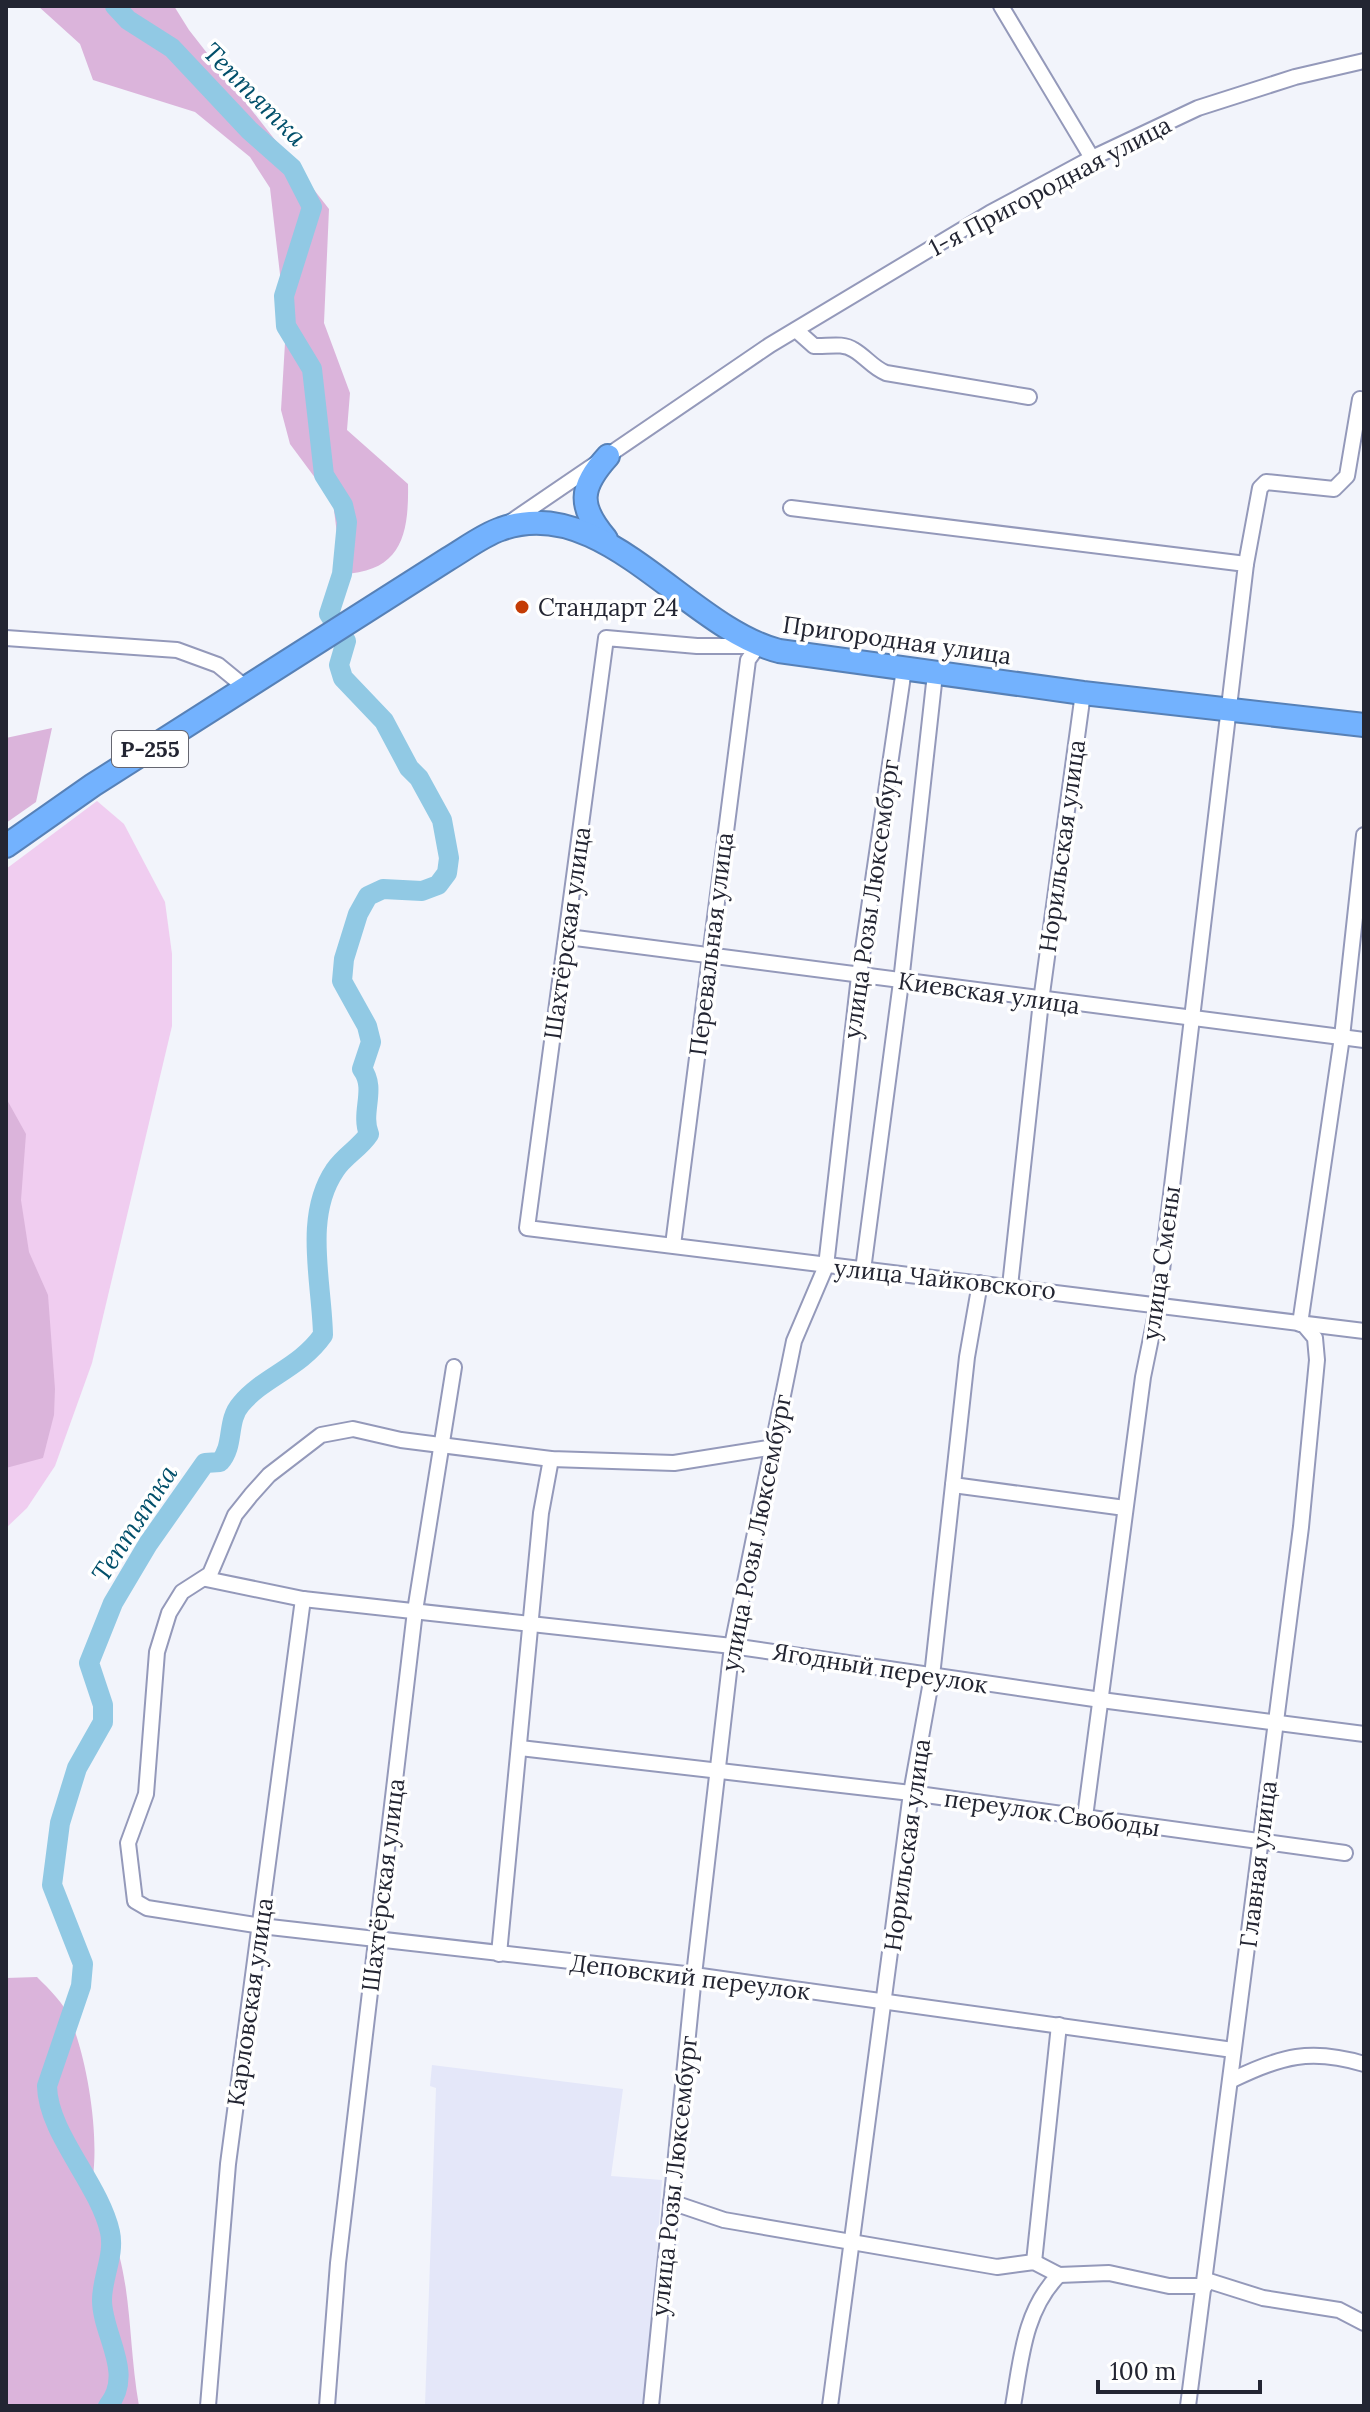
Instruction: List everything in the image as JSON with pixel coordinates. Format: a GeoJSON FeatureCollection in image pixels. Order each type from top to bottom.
{"type":"FeatureCollection","features":[{"type":"Feature","properties":{"kind":"highway"},"geometry":{"type":"LineString","coordinates":[[608,456],[586,487],[585,506],[592,523],[612,546]]}},
{"type":"Feature","properties":{"kind":"highway","name":"Пригородная улица"},"geometry":{"type":"LineString","coordinates":[[246,688],[502,528],[554,523],[582,530],[612,546],[711,620],[758,646],[819,659],[1364,725]]}},
{"type":"Feature","properties":{"kind":"highway","name":"Р-255"},"geometry":{"type":"LineString","coordinates":[[6,846],[93,785],[246,688]]}},
{"type":"Feature","properties":{"kind":"street"},"geometry":{"type":"LineString","coordinates":[[1001,6],[1092,158]]}},
{"type":"Feature","properties":{"kind":"street","name":"1-я Пригородная улица"},"geometry":{"type":"LineString","coordinates":[[502,528],[796,330],[990,213],[1092,158],[1198,108],[1295,77],[1364,61]]}},
{"type":"Feature","properties":{"kind":"street"},"geometry":{"type":"LineString","coordinates":[[796,330],[814,346],[837,345],[855,350],[872,366],[886,373],[1029,397]]}},
{"type":"Feature","properties":{"kind":"street"},"geometry":{"type":"LineString","coordinates":[[1230,709],[1235,634],[1260,488],[1266,482],[1334,489],[1343,483],[1347,476],[1360,399]]}},
{"type":"Feature","properties":{"kind":"street"},"geometry":{"type":"LineString","coordinates":[[791,508],[1246,564]]}},
{"type":"Feature","properties":{"kind":"street"},"geometry":{"type":"LineString","coordinates":[[6,638],[177,650],[218,665],[246,688]]}},
{"type":"Feature","properties":{"kind":"street","name":"Шахтёрская улица"},"geometry":{"type":"LineString","coordinates":[[527,1228],[606,638],[697,646],[758,646]]}},
{"type":"Feature","properties":{"kind":"street","name":"Перевальная улица"},"geometry":{"type":"LineString","coordinates":[[673,1245],[748,660],[758,646]]}},
{"type":"Feature","properties":{"kind":"street","name":"улица Розы Люксембург"},"geometry":{"type":"LineString","coordinates":[[651,2406],[694,1975],[732,1646],[794,1341],[826,1266],[859,976],[904,669]]}},
{"type":"Feature","properties":{"kind":"street"},"geometry":{"type":"LineString","coordinates":[[863,1270],[901,982],[935,674]]}},
{"type":"Feature","properties":{"kind":"street","name":"Норильская улица"},"geometry":{"type":"LineString","coordinates":[[1010,1286],[1041,1001],[1083,693]]}},
{"type":"Feature","properties":{"kind":"street","name":"улица Смены"},"geometry":{"type":"LineString","coordinates":[[1085,1817],[1143,1377],[1158,1304],[1230,709]]}},
{"type":"Feature","properties":{"kind":"street","name":"Главная улица"},"geometry":{"type":"LineString","coordinates":[[1188,2406],[1262,1843],[1315,1389],[1316,1345],[1311,1330],[1302,1324],[1342,1037],[1364,835]]}},
{"type":"Feature","properties":{"kind":"street","name":"Киевская улица"},"geometry":{"type":"LineString","coordinates":[[568,937],[1041,1001],[1364,1040]]}},
{"type":"Feature","properties":{"kind":"street","name":"улица Чайковского"},"geometry":{"type":"LineString","coordinates":[[527,1228],[1364,1331]]}},
{"type":"Feature","properties":{"kind":"street","name":"Норильская улица"},"geometry":{"type":"LineString","coordinates":[[830,2406],[886,2002],[911,1793],[932,1676],[967,1357],[980,1283]]}},
{"type":"Feature","properties":{"kind":"street","name":"Шахтёрская улица"},"geometry":{"type":"LineString","coordinates":[[327,2406],[338,2263],[415,1611],[440,1444],[448,1423],[454,1367]]}},
{"type":"Feature","properties":{"kind":"street"},"geometry":{"type":"LineString","coordinates":[[206,1579],[235,1515],[269,1475],[321,1435],[353,1429],[551,1459],[688,1463],[774,1447]]}},
{"type":"Feature","properties":{"kind":"street"},"geometry":{"type":"LineString","coordinates":[[499,1954],[543,1495],[551,1459]]}},
{"type":"Feature","properties":{"kind":"street"},"geometry":{"type":"LineString","coordinates":[[953,1485],[1125,1508]]}},
{"type":"Feature","properties":{"kind":"street","name":"Ягодный переулок"},"geometry":{"type":"LineString","coordinates":[[206,1579],[303,1599],[732,1646],[1101,1700],[1364,1734]]}},
{"type":"Feature","properties":{"kind":"street","name":"Деповский переулок"},"geometry":{"type":"LineString","coordinates":[[206,1579],[182,1592],[173,1604],[157,1652],[146,1794],[128,1843],[131,1894],[135,1901],[147,1908],[261,1926],[694,1975],[1233,2050]]}},
{"type":"Feature","properties":{"kind":"street","name":"Карловская улица"},"geometry":{"type":"LineString","coordinates":[[208,2406],[228,2164],[303,1599]]}},
{"type":"Feature","properties":{"kind":"street","name":"переулок Свободы"},"geometry":{"type":"LineString","coordinates":[[520,1748],[911,1793],[1345,1853]]}},
{"type":"Feature","properties":{"kind":"street"},"geometry":{"type":"LineString","coordinates":[[1034,2262],[1059,2025]]}},
{"type":"Feature","properties":{"kind":"street"},"geometry":{"type":"LineString","coordinates":[[1232,2080],[1290,2056],[1329,2056],[1364,2064]]}},
{"type":"Feature","properties":{"kind":"street"},"geometry":{"type":"LineString","coordinates":[[671,2202],[724,2220],[997,2267],[1034,2262],[1059,2275],[1109,2273],[1169,2286],[1206,2283],[1263,2298],[1339,2310],[1364,2323]]}},
{"type":"Feature","properties":{"kind":"street"},"geometry":{"type":"LineString","coordinates":[[1013,2406],[1030,2320],[1047,2288],[1059,2275]]}},
{"type":"Feature","properties":{"kind":"shaded area"},"geometry":{"type":"Polygon","coordinates":[[[38,6],[174,6],[189,30],[329,209],[324,323],[350,393],[347,430],[408,484],[403,534],[398,547],[377,566],[362,572],[342,574],[333,502],[290,444],[281,410],[286,326],[270,188],[250,157],[195,112],[93,80],[80,44],[38,6]]]}},
{"type":"Feature","properties":{"kind":"shaded area"},"geometry":{"type":"Polygon","coordinates":[[[52,728],[36,802],[6,823],[6,738],[52,728]]]}},
{"type":"Feature","properties":{"kind":"shaded area"},"geometry":{"type":"Polygon","coordinates":[[[97,801],[124,824],[165,902],[172,954],[172,1026],[92,1363],[55,1466],[27,1508],[6,1528],[6,869],[97,801]]]}},
{"type":"Feature","properties":{"kind":"shaded area"},"geometry":{"type":"Polygon","coordinates":[[[6,1098],[26,1134],[21,1200],[29,1252],[48,1295],[55,1389],[54,1415],[43,1458],[6,1468],[6,1098]]]}},
{"type":"Feature","properties":{"kind":"shaded area"},"geometry":{"type":"Polygon","coordinates":[[[37,1977],[68,2014],[83,2058],[94,2126],[91,2187],[116,2242],[122,2268],[139,2406],[6,2406],[6,1978],[37,1977]]]}},
{"type":"Feature","properties":{"kind":"shaded area"},"geometry":{"type":"Polygon","coordinates":[[[432,2065],[623,2089],[611,2176],[662,2180],[646,2406],[425,2406],[436,2088],[430,2086],[432,2065]]]}},
{"type":"Feature","properties":{"kind":"waterway","name":"Тептятка"},"geometry":{"type":"LineString","coordinates":[[108,2406],[118,2380],[118,2367],[102,2300],[111,2249],[110,2232],[96,2195],[56,2122],[47,2086],[81,1986],[83,1964],[52,1885],[60,1823],[77,1768],[103,1722],[103,1705],[89,1663],[113,1603],[148,1544],[205,1463],[220,1462],[225,1455],[236,1411],[260,1386],[304,1356],[323,1335],[317,1250],[319,1208],[335,1170],[369,1134],[366,1117],[368,1084],[362,1069],[371,1042],[367,1026],[342,981],[344,959],[358,914],[368,896],[383,889],[422,891],[438,885],[447,873],[449,858],[442,820],[419,778],[409,768],[384,721],[343,678],[339,665],[346,641],[329,614],[342,574],[347,522],[343,505],[324,475],[312,369],[286,326],[284,296],[312,207],[292,168],[249,130],[172,48],[128,20],[115,6]]}},
{"type":"Feature","properties":{"kind":"place","name":"Стандарт 24"},"geometry":{"type":"Point","coordinates":[522,607]}}]}
